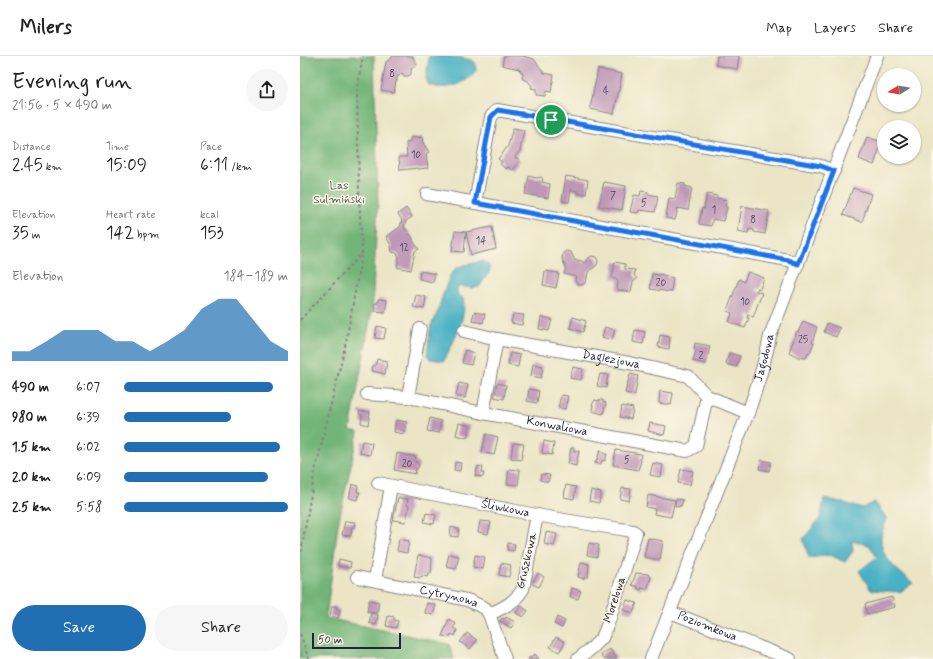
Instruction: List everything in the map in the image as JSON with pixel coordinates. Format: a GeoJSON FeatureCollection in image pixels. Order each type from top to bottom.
{"type":"FeatureCollection","features":[{"type":"Feature","properties":{"kind":"street","name":"Jagodowa"},"geometry":{"type":"LineString","coordinates":[[651,659],[748,413],[762,374],[770,336],[877,56]]}},
{"type":"Feature","properties":{"kind":"street"},"geometry":{"type":"LineString","coordinates":[[475,203],[491,117],[498,110],[821,166],[834,171]]}},
{"type":"Feature","properties":{"kind":"street"},"geometry":{"type":"LineString","coordinates":[[427,194],[788,260],[798,264]]}},
{"type":"Feature","properties":{"kind":"street"},"geometry":{"type":"LineString","coordinates":[[408,397],[420,329]]}},
{"type":"Feature","properties":{"kind":"street","name":"Daglezjowa"},"geometry":{"type":"LineString","coordinates":[[464,331],[497,339],[629,363],[688,376],[707,396],[748,413]]}},
{"type":"Feature","properties":{"kind":"street"},"geometry":{"type":"LineString","coordinates":[[483,413],[497,339]]}},
{"type":"Feature","properties":{"kind":"street","name":"Konwaliowa"},"geometry":{"type":"LineString","coordinates":[[367,394],[408,397],[483,413],[687,451],[696,446],[707,396]]}},
{"type":"Feature","properties":{"kind":"street","name":"Śliwkowa"},"geometry":{"type":"LineString","coordinates":[[378,483],[537,515],[633,531]]}},
{"type":"Feature","properties":{"kind":"street"},"geometry":{"type":"LineString","coordinates":[[375,580],[391,486]]}},
{"type":"Feature","properties":{"kind":"street","name":"Gruszkowa"},"geometry":{"type":"LineString","coordinates":[[490,614],[506,606],[518,597],[523,589],[537,515]]}},
{"type":"Feature","properties":{"kind":"street","name":"Morelowa"},"geometry":{"type":"LineString","coordinates":[[578,659],[602,638],[609,621],[636,536],[636,533],[633,531]]}},
{"type":"Feature","properties":{"kind":"street","name":"Cytrynowa"},"geometry":{"type":"LineString","coordinates":[[357,577],[468,600],[485,608],[490,614],[505,659]]}},
{"type":"Feature","properties":{"kind":"street","name":"Poziomkowa"},"geometry":{"type":"LineString","coordinates":[[670,612],[790,659]]}},
{"type":"Feature","properties":{"kind":"path"},"geometry":{"type":"LineString","coordinates":[[300,558],[315,471],[346,342],[362,253],[358,194],[357,89],[363,56]]}},
{"type":"Feature","properties":{"kind":"path"},"geometry":{"type":"LineString","coordinates":[[300,320],[362,253]]}},
{"type":"Feature","properties":{"kind":"path"},"geometry":{"type":"LineString","coordinates":[[300,634],[309,659]]}},
{"type":"Feature","properties":{"kind":"green space","name":"Las Sulmiński"},"geometry":{"type":"Polygon","coordinates":[[[300,56],[374,56],[378,202],[372,309],[350,430],[358,432],[338,525],[326,618],[449,644],[454,659],[300,659],[300,56]]]}},
{"type":"Feature","properties":{"kind":"water"},"geometry":{"type":"Polygon","coordinates":[[[429,56],[453,57],[470,60],[475,62],[476,70],[467,80],[454,86],[434,86],[428,84],[426,78],[429,56]]]}},
{"type":"Feature","properties":{"kind":"water"},"geometry":{"type":"Polygon","coordinates":[[[483,261],[488,264],[490,271],[479,287],[471,288],[461,286],[457,288],[457,294],[463,298],[463,313],[455,339],[444,361],[430,359],[427,355],[431,325],[436,316],[450,276],[455,269],[464,265],[483,261]]]}},
{"type":"Feature","properties":{"kind":"water"},"geometry":{"type":"Polygon","coordinates":[[[824,498],[863,508],[875,502],[887,519],[881,538],[884,553],[892,565],[913,583],[900,592],[871,590],[859,571],[877,557],[869,545],[852,541],[853,551],[845,562],[830,555],[809,558],[803,539],[821,517],[824,498]]]}},
{"type":"Feature","properties":{"kind":"building"},"geometry":{"type":"Polygon","coordinates":[[[392,56],[413,56],[417,64],[411,69],[411,74],[408,76],[404,76],[402,73],[397,77],[394,92],[381,90],[386,62],[392,58],[392,56]]]}},
{"type":"Feature","properties":{"kind":"building"},"geometry":{"type":"Polygon","coordinates":[[[504,56],[523,56],[534,59],[544,73],[554,75],[551,92],[546,91],[545,96],[536,95],[536,89],[531,88],[532,86],[527,80],[522,78],[523,74],[519,69],[502,65],[504,56]]]}},
{"type":"Feature","properties":{"kind":"building"},"geometry":{"type":"Polygon","coordinates":[[[717,56],[739,56],[737,69],[716,65],[717,56]]]}},
{"type":"Feature","properties":{"kind":"building"},"geometry":{"type":"Polygon","coordinates":[[[598,69],[622,74],[614,114],[590,109],[598,69]]]}},
{"type":"Feature","properties":{"kind":"building"},"geometry":{"type":"Polygon","coordinates":[[[513,128],[524,130],[520,151],[515,157],[520,160],[513,170],[508,167],[506,169],[500,164],[502,162],[498,159],[508,146],[513,128]]]}},
{"type":"Feature","properties":{"kind":"building"},"geometry":{"type":"Polygon","coordinates":[[[422,137],[423,143],[429,152],[426,154],[428,168],[400,170],[399,157],[407,157],[406,143],[410,142],[410,138],[422,137]]]}},
{"type":"Feature","properties":{"kind":"building"},"geometry":{"type":"Polygon","coordinates":[[[867,137],[877,140],[877,156],[874,165],[859,159],[867,137]]]}},
{"type":"Feature","properties":{"kind":"building"},"geometry":{"type":"Polygon","coordinates":[[[529,176],[536,178],[541,177],[543,179],[542,182],[550,184],[548,198],[525,194],[529,176]]]}},
{"type":"Feature","properties":{"kind":"building"},"geometry":{"type":"Polygon","coordinates":[[[566,176],[588,180],[586,194],[577,193],[577,191],[571,190],[569,202],[562,201],[566,176]]]}},
{"type":"Feature","properties":{"kind":"building"},"geometry":{"type":"Polygon","coordinates":[[[604,182],[626,186],[622,210],[599,206],[604,182]]]}},
{"type":"Feature","properties":{"kind":"building"},"geometry":{"type":"Polygon","coordinates":[[[678,183],[685,184],[685,186],[692,188],[688,210],[678,208],[675,220],[666,218],[669,198],[675,199],[678,183]]]}},
{"type":"Feature","properties":{"kind":"building"},"geometry":{"type":"Polygon","coordinates":[[[853,188],[871,194],[862,222],[843,215],[853,188]]]}},
{"type":"Feature","properties":{"kind":"building"},"geometry":{"type":"Polygon","coordinates":[[[641,191],[658,196],[655,212],[639,210],[638,213],[630,212],[634,195],[640,196],[641,191]]]}},
{"type":"Feature","properties":{"kind":"building"},"geometry":{"type":"Polygon","coordinates":[[[707,194],[727,200],[725,206],[727,208],[723,221],[713,219],[711,226],[699,224],[702,208],[704,209],[707,194]]]}},
{"type":"Feature","properties":{"kind":"building"},"geometry":{"type":"Polygon","coordinates":[[[742,206],[769,211],[765,234],[754,232],[754,230],[749,229],[748,233],[738,231],[742,206]]]}},
{"type":"Feature","properties":{"kind":"building"},"geometry":{"type":"Polygon","coordinates":[[[406,208],[412,217],[406,221],[404,227],[413,238],[413,241],[419,249],[415,251],[411,270],[397,267],[399,256],[392,252],[391,245],[386,237],[400,227],[402,220],[398,214],[406,208]]]}},
{"type":"Feature","properties":{"kind":"building"},"geometry":{"type":"Polygon","coordinates":[[[492,227],[496,249],[471,255],[466,232],[492,227]]]}},
{"type":"Feature","properties":{"kind":"building"},"geometry":{"type":"Polygon","coordinates":[[[455,231],[466,232],[464,252],[452,251],[455,231]]]}},
{"type":"Feature","properties":{"kind":"building"},"geometry":{"type":"Polygon","coordinates":[[[566,251],[571,252],[575,261],[582,261],[584,263],[591,256],[596,257],[598,261],[597,265],[588,272],[586,282],[582,285],[577,284],[575,280],[576,277],[564,274],[566,268],[562,259],[563,253],[566,251]]]}},
{"type":"Feature","properties":{"kind":"building"},"geometry":{"type":"Polygon","coordinates":[[[615,262],[625,264],[625,269],[635,270],[634,275],[637,279],[633,282],[631,292],[617,290],[618,282],[616,279],[612,278],[615,262]]]}},
{"type":"Feature","properties":{"kind":"building"},"geometry":{"type":"Polygon","coordinates":[[[420,271],[435,274],[433,282],[419,279],[420,271]]]}},
{"type":"Feature","properties":{"kind":"building"},"geometry":{"type":"Polygon","coordinates":[[[545,271],[559,273],[556,288],[543,285],[545,271]]]}},
{"type":"Feature","properties":{"kind":"building"},"geometry":{"type":"Polygon","coordinates":[[[748,272],[764,278],[760,289],[758,288],[756,291],[762,293],[753,317],[748,314],[747,318],[749,318],[745,328],[729,322],[732,313],[727,311],[739,279],[744,282],[748,272]]]}},
{"type":"Feature","properties":{"kind":"building"},"geometry":{"type":"Polygon","coordinates":[[[652,274],[660,274],[673,278],[671,292],[650,289],[652,274]]]}},
{"type":"Feature","properties":{"kind":"building"},"geometry":{"type":"Polygon","coordinates":[[[416,295],[426,297],[424,309],[413,307],[416,295]]]}},
{"type":"Feature","properties":{"kind":"building"},"geometry":{"type":"Polygon","coordinates":[[[378,299],[387,300],[385,312],[374,311],[375,303],[378,303],[378,299]]]}},
{"type":"Feature","properties":{"kind":"building"},"geometry":{"type":"Polygon","coordinates":[[[474,312],[485,314],[483,323],[472,321],[474,312]]]}},
{"type":"Feature","properties":{"kind":"building"},"geometry":{"type":"Polygon","coordinates":[[[513,314],[524,315],[522,325],[511,323],[513,314]]]}},
{"type":"Feature","properties":{"kind":"building"},"geometry":{"type":"Polygon","coordinates":[[[541,317],[552,319],[549,331],[539,329],[541,317]]]}},
{"type":"Feature","properties":{"kind":"building"},"geometry":{"type":"Polygon","coordinates":[[[573,317],[586,321],[583,332],[570,328],[573,317]]]}},
{"type":"Feature","properties":{"kind":"building"},"geometry":{"type":"Polygon","coordinates":[[[803,321],[817,327],[812,343],[814,343],[806,358],[798,357],[789,352],[797,331],[798,332],[803,321]]]}},
{"type":"Feature","properties":{"kind":"building"},"geometry":{"type":"Polygon","coordinates":[[[827,323],[840,328],[836,337],[824,332],[827,323]]]}},
{"type":"Feature","properties":{"kind":"building"},"geometry":{"type":"Polygon","coordinates":[[[377,326],[386,328],[384,339],[375,338],[377,326]]]}},
{"type":"Feature","properties":{"kind":"building"},"geometry":{"type":"Polygon","coordinates":[[[605,327],[615,330],[612,340],[602,337],[605,327]]]}},
{"type":"Feature","properties":{"kind":"building"},"geometry":{"type":"Polygon","coordinates":[[[635,330],[645,332],[643,344],[633,342],[635,330]]]}},
{"type":"Feature","properties":{"kind":"building"},"geometry":{"type":"Polygon","coordinates":[[[660,335],[670,337],[669,349],[658,347],[660,335]]]}},
{"type":"Feature","properties":{"kind":"building"},"geometry":{"type":"Polygon","coordinates":[[[695,343],[710,346],[706,364],[693,361],[696,350],[694,349],[695,343]]]}},
{"type":"Feature","properties":{"kind":"building"},"geometry":{"type":"Polygon","coordinates":[[[465,350],[474,353],[471,365],[462,363],[465,350]]]}},
{"type":"Feature","properties":{"kind":"building"},"geometry":{"type":"Polygon","coordinates":[[[510,353],[520,355],[518,367],[508,365],[510,353]]]}},
{"type":"Feature","properties":{"kind":"building"},"geometry":{"type":"Polygon","coordinates":[[[729,353],[740,356],[736,367],[726,364],[729,353]]]}},
{"type":"Feature","properties":{"kind":"building"},"geometry":{"type":"Polygon","coordinates":[[[377,359],[387,361],[385,374],[372,371],[373,365],[375,366],[377,359]]]}},
{"type":"Feature","properties":{"kind":"building"},"geometry":{"type":"Polygon","coordinates":[[[533,364],[543,366],[541,378],[531,376],[533,364]]]}},
{"type":"Feature","properties":{"kind":"building"},"geometry":{"type":"Polygon","coordinates":[[[573,367],[583,369],[581,380],[570,378],[573,367]]]}},
{"type":"Feature","properties":{"kind":"building"},"geometry":{"type":"Polygon","coordinates":[[[600,374],[608,375],[606,388],[597,386],[600,374]]]}},
{"type":"Feature","properties":{"kind":"building"},"geometry":{"type":"Polygon","coordinates":[[[630,374],[638,376],[635,395],[625,393],[630,374]]]}},
{"type":"Feature","properties":{"kind":"building"},"geometry":{"type":"Polygon","coordinates":[[[459,383],[468,385],[465,398],[456,396],[459,383]]]}},
{"type":"Feature","properties":{"kind":"building"},"geometry":{"type":"Polygon","coordinates":[[[497,383],[506,385],[504,399],[494,397],[497,383]]]}},
{"type":"Feature","properties":{"kind":"building"},"geometry":{"type":"Polygon","coordinates":[[[529,389],[539,391],[537,403],[527,401],[529,389]]]}},
{"type":"Feature","properties":{"kind":"building"},"geometry":{"type":"Polygon","coordinates":[[[660,391],[673,393],[671,405],[659,403],[660,391]]]}},
{"type":"Feature","properties":{"kind":"building"},"geometry":{"type":"Polygon","coordinates":[[[561,395],[568,396],[565,409],[558,408],[561,395]]]}},
{"type":"Feature","properties":{"kind":"building"},"geometry":{"type":"Polygon","coordinates":[[[595,400],[603,400],[603,402],[606,403],[603,414],[592,411],[592,405],[595,400]]]}},
{"type":"Feature","properties":{"kind":"building"},"geometry":{"type":"Polygon","coordinates":[[[622,406],[633,408],[631,419],[620,417],[622,406]]]}},
{"type":"Feature","properties":{"kind":"building"},"geometry":{"type":"Polygon","coordinates":[[[360,411],[370,412],[368,425],[361,423],[362,415],[359,414],[360,411]]]}},
{"type":"Feature","properties":{"kind":"building"},"geometry":{"type":"Polygon","coordinates":[[[430,418],[441,421],[439,433],[427,431],[430,418]]]}},
{"type":"Feature","properties":{"kind":"building"},"geometry":{"type":"Polygon","coordinates":[[[396,420],[407,422],[404,434],[394,432],[396,420]]]}},
{"type":"Feature","properties":{"kind":"building"},"geometry":{"type":"Polygon","coordinates":[[[459,423],[470,426],[467,438],[456,435],[459,423]]]}},
{"type":"Feature","properties":{"kind":"building"},"geometry":{"type":"Polygon","coordinates":[[[650,423],[666,426],[664,435],[648,431],[650,423]]]}},
{"type":"Feature","properties":{"kind":"building"},"geometry":{"type":"Polygon","coordinates":[[[486,434],[498,437],[494,455],[482,452],[486,434]]]}},
{"type":"Feature","properties":{"kind":"building"},"geometry":{"type":"Polygon","coordinates":[[[362,441],[372,443],[370,455],[360,453],[362,441]]]}},
{"type":"Feature","properties":{"kind":"building"},"geometry":{"type":"Polygon","coordinates":[[[544,441],[554,443],[552,455],[542,453],[544,441]]]}},
{"type":"Feature","properties":{"kind":"building"},"geometry":{"type":"Polygon","coordinates":[[[513,443],[524,444],[521,460],[511,458],[513,443]]]}},
{"type":"Feature","properties":{"kind":"building"},"geometry":{"type":"Polygon","coordinates":[[[571,448],[574,448],[574,451],[579,451],[576,466],[568,464],[571,448]]]}},
{"type":"Feature","properties":{"kind":"building"},"geometry":{"type":"Polygon","coordinates":[[[600,450],[604,452],[604,454],[607,454],[605,461],[602,460],[601,464],[595,463],[600,450]]]}},
{"type":"Feature","properties":{"kind":"building"},"geometry":{"type":"Polygon","coordinates":[[[616,450],[641,454],[641,461],[638,470],[613,465],[616,450]]]}},
{"type":"Feature","properties":{"kind":"building"},"geometry":{"type":"Polygon","coordinates":[[[397,453],[416,457],[415,462],[419,465],[415,474],[394,470],[397,453]]]}},
{"type":"Feature","properties":{"kind":"building"},"geometry":{"type":"Polygon","coordinates":[[[761,460],[771,462],[769,471],[759,469],[761,460]]]}},
{"type":"Feature","properties":{"kind":"building"},"geometry":{"type":"Polygon","coordinates":[[[455,462],[461,463],[460,471],[454,470],[455,462]]]}},
{"type":"Feature","properties":{"kind":"building"},"geometry":{"type":"Polygon","coordinates":[[[653,463],[663,465],[661,477],[650,475],[653,463]]]}},
{"type":"Feature","properties":{"kind":"building"},"geometry":{"type":"Polygon","coordinates":[[[478,466],[483,467],[483,477],[475,476],[478,466]]]}},
{"type":"Feature","properties":{"kind":"building"},"geometry":{"type":"Polygon","coordinates":[[[509,469],[520,470],[518,485],[507,484],[509,469]]]}},
{"type":"Feature","properties":{"kind":"building"},"geometry":{"type":"Polygon","coordinates":[[[681,469],[693,471],[690,485],[678,483],[681,469]]]}},
{"type":"Feature","properties":{"kind":"building"},"geometry":{"type":"Polygon","coordinates":[[[541,474],[550,475],[548,482],[540,480],[541,474]]]}},
{"type":"Feature","properties":{"kind":"building"},"geometry":{"type":"Polygon","coordinates":[[[352,484],[358,486],[357,492],[360,492],[357,500],[349,498],[352,484]]]}},
{"type":"Feature","properties":{"kind":"building"},"geometry":{"type":"Polygon","coordinates":[[[566,485],[576,487],[574,499],[564,497],[566,485]]]}},
{"type":"Feature","properties":{"kind":"building"},"geometry":{"type":"Polygon","coordinates":[[[622,488],[631,489],[629,501],[620,499],[622,488]]]}},
{"type":"Feature","properties":{"kind":"building"},"geometry":{"type":"Polygon","coordinates":[[[591,490],[601,492],[599,503],[589,501],[591,490]]]}},
{"type":"Feature","properties":{"kind":"building"},"geometry":{"type":"Polygon","coordinates":[[[648,495],[675,500],[671,517],[654,514],[655,509],[646,507],[648,495]]]}},
{"type":"Feature","properties":{"kind":"building"},"geometry":{"type":"Polygon","coordinates":[[[398,498],[408,499],[407,505],[409,506],[406,522],[393,520],[398,498]]]}},
{"type":"Feature","properties":{"kind":"building"},"geometry":{"type":"Polygon","coordinates":[[[676,499],[683,500],[681,506],[675,506],[676,499]]]}},
{"type":"Feature","properties":{"kind":"building"},"geometry":{"type":"Polygon","coordinates":[[[426,513],[436,515],[434,524],[424,522],[426,513]]]}},
{"type":"Feature","properties":{"kind":"building"},"geometry":{"type":"Polygon","coordinates":[[[345,521],[355,522],[354,527],[352,527],[351,536],[342,535],[345,521]]]}},
{"type":"Feature","properties":{"kind":"building"},"geometry":{"type":"Polygon","coordinates":[[[480,521],[491,522],[488,534],[478,532],[480,521]]]}},
{"type":"Feature","properties":{"kind":"building"},"geometry":{"type":"Polygon","coordinates":[[[451,527],[459,529],[458,537],[450,536],[451,527]]]}},
{"type":"Feature","properties":{"kind":"building"},"geometry":{"type":"Polygon","coordinates":[[[546,532],[557,534],[554,546],[544,544],[546,532]]]}},
{"type":"Feature","properties":{"kind":"building"},"geometry":{"type":"Polygon","coordinates":[[[648,538],[663,541],[660,560],[644,557],[648,538]]]}},
{"type":"Feature","properties":{"kind":"building"},"geometry":{"type":"Polygon","coordinates":[[[399,539],[409,541],[407,553],[397,551],[399,539]]]}},
{"type":"Feature","properties":{"kind":"building"},"geometry":{"type":"Polygon","coordinates":[[[508,543],[515,544],[514,551],[507,550],[508,543]]]}},
{"type":"Feature","properties":{"kind":"building"},"geometry":{"type":"Polygon","coordinates":[[[589,543],[599,545],[597,557],[587,555],[589,543]]]}},
{"type":"Feature","properties":{"kind":"building"},"geometry":{"type":"Polygon","coordinates":[[[449,554],[459,556],[456,569],[446,567],[449,554]]]}},
{"type":"Feature","properties":{"kind":"building"},"geometry":{"type":"Polygon","coordinates":[[[418,555],[432,558],[431,573],[429,573],[428,577],[414,577],[418,555]]]}},
{"type":"Feature","properties":{"kind":"building"},"geometry":{"type":"Polygon","coordinates":[[[475,555],[485,557],[483,569],[473,567],[475,555]]]}},
{"type":"Feature","properties":{"kind":"building"},"geometry":{"type":"Polygon","coordinates":[[[339,559],[351,562],[350,568],[338,566],[339,559]]]}},
{"type":"Feature","properties":{"kind":"building"},"geometry":{"type":"Polygon","coordinates":[[[581,562],[589,564],[588,577],[584,577],[584,579],[578,577],[581,562]]]}},
{"type":"Feature","properties":{"kind":"building"},"geometry":{"type":"Polygon","coordinates":[[[501,563],[511,565],[509,577],[499,575],[501,563]]]}},
{"type":"Feature","properties":{"kind":"building"},"geometry":{"type":"Polygon","coordinates":[[[538,573],[544,577],[539,587],[532,584],[538,573]]]}},
{"type":"Feature","properties":{"kind":"building"},"geometry":{"type":"Polygon","coordinates":[[[636,573],[648,574],[651,577],[647,589],[641,588],[641,590],[632,585],[636,573]]]}},
{"type":"Feature","properties":{"kind":"building"},"geometry":{"type":"Polygon","coordinates":[[[572,588],[581,591],[578,599],[570,597],[572,588]]]}},
{"type":"Feature","properties":{"kind":"building"},"geometry":{"type":"Polygon","coordinates":[[[892,597],[895,607],[867,614],[865,604],[892,597]]]}},
{"type":"Feature","properties":{"kind":"building"},"geometry":{"type":"Polygon","coordinates":[[[369,600],[379,602],[377,613],[367,612],[369,600]]]}},
{"type":"Feature","properties":{"kind":"building"},"geometry":{"type":"Polygon","coordinates":[[[627,600],[637,603],[633,613],[623,610],[627,600]]]}},
{"type":"Feature","properties":{"kind":"building"},"geometry":{"type":"Polygon","coordinates":[[[427,603],[436,605],[433,615],[425,613],[427,603]]]}},
{"type":"Feature","properties":{"kind":"building"},"geometry":{"type":"Polygon","coordinates":[[[332,606],[337,607],[337,609],[340,610],[338,618],[330,616],[332,606]]]}},
{"type":"Feature","properties":{"kind":"building"},"geometry":{"type":"Polygon","coordinates":[[[521,606],[528,611],[523,617],[516,613],[521,606]]]}},
{"type":"Feature","properties":{"kind":"building"},"geometry":{"type":"Polygon","coordinates":[[[371,613],[378,615],[376,625],[369,623],[371,613]]]}},
{"type":"Feature","properties":{"kind":"building"},"geometry":{"type":"Polygon","coordinates":[[[388,616],[394,617],[394,620],[398,621],[396,628],[386,626],[388,616]]]}},
{"type":"Feature","properties":{"kind":"building"},"geometry":{"type":"Polygon","coordinates":[[[506,617],[515,622],[511,628],[500,621],[502,618],[505,619],[506,617]]]}},
{"type":"Feature","properties":{"kind":"building"},"geometry":{"type":"Polygon","coordinates":[[[557,617],[565,621],[562,628],[554,624],[557,617]]]}},
{"type":"Feature","properties":{"kind":"building"},"geometry":{"type":"Polygon","coordinates":[[[449,619],[456,624],[453,628],[457,630],[455,636],[451,634],[450,637],[442,636],[449,619]]]}},
{"type":"Feature","properties":{"kind":"building"},"geometry":{"type":"Polygon","coordinates":[[[467,633],[477,640],[470,649],[460,642],[467,633]]]}},
{"type":"Feature","properties":{"kind":"building"},"geometry":{"type":"Polygon","coordinates":[[[556,637],[565,642],[559,652],[550,647],[556,637]]]}},
{"type":"Feature","properties":{"kind":"building"},"geometry":{"type":"Polygon","coordinates":[[[610,649],[617,659],[604,659],[601,655],[610,649]]]}},
{"type":"Feature","properties":{"kind":"building"},"geometry":{"type":"Polygon","coordinates":[[[535,654],[539,659],[528,659],[535,654]]]}},
{"type":"Feature","properties":{"kind":"route"},"geometry":{"type":"LineString","coordinates":[[498,110],[551,120],[821,166],[834,171],[798,264],[788,260],[475,203],[491,117],[498,110]]}}]}
